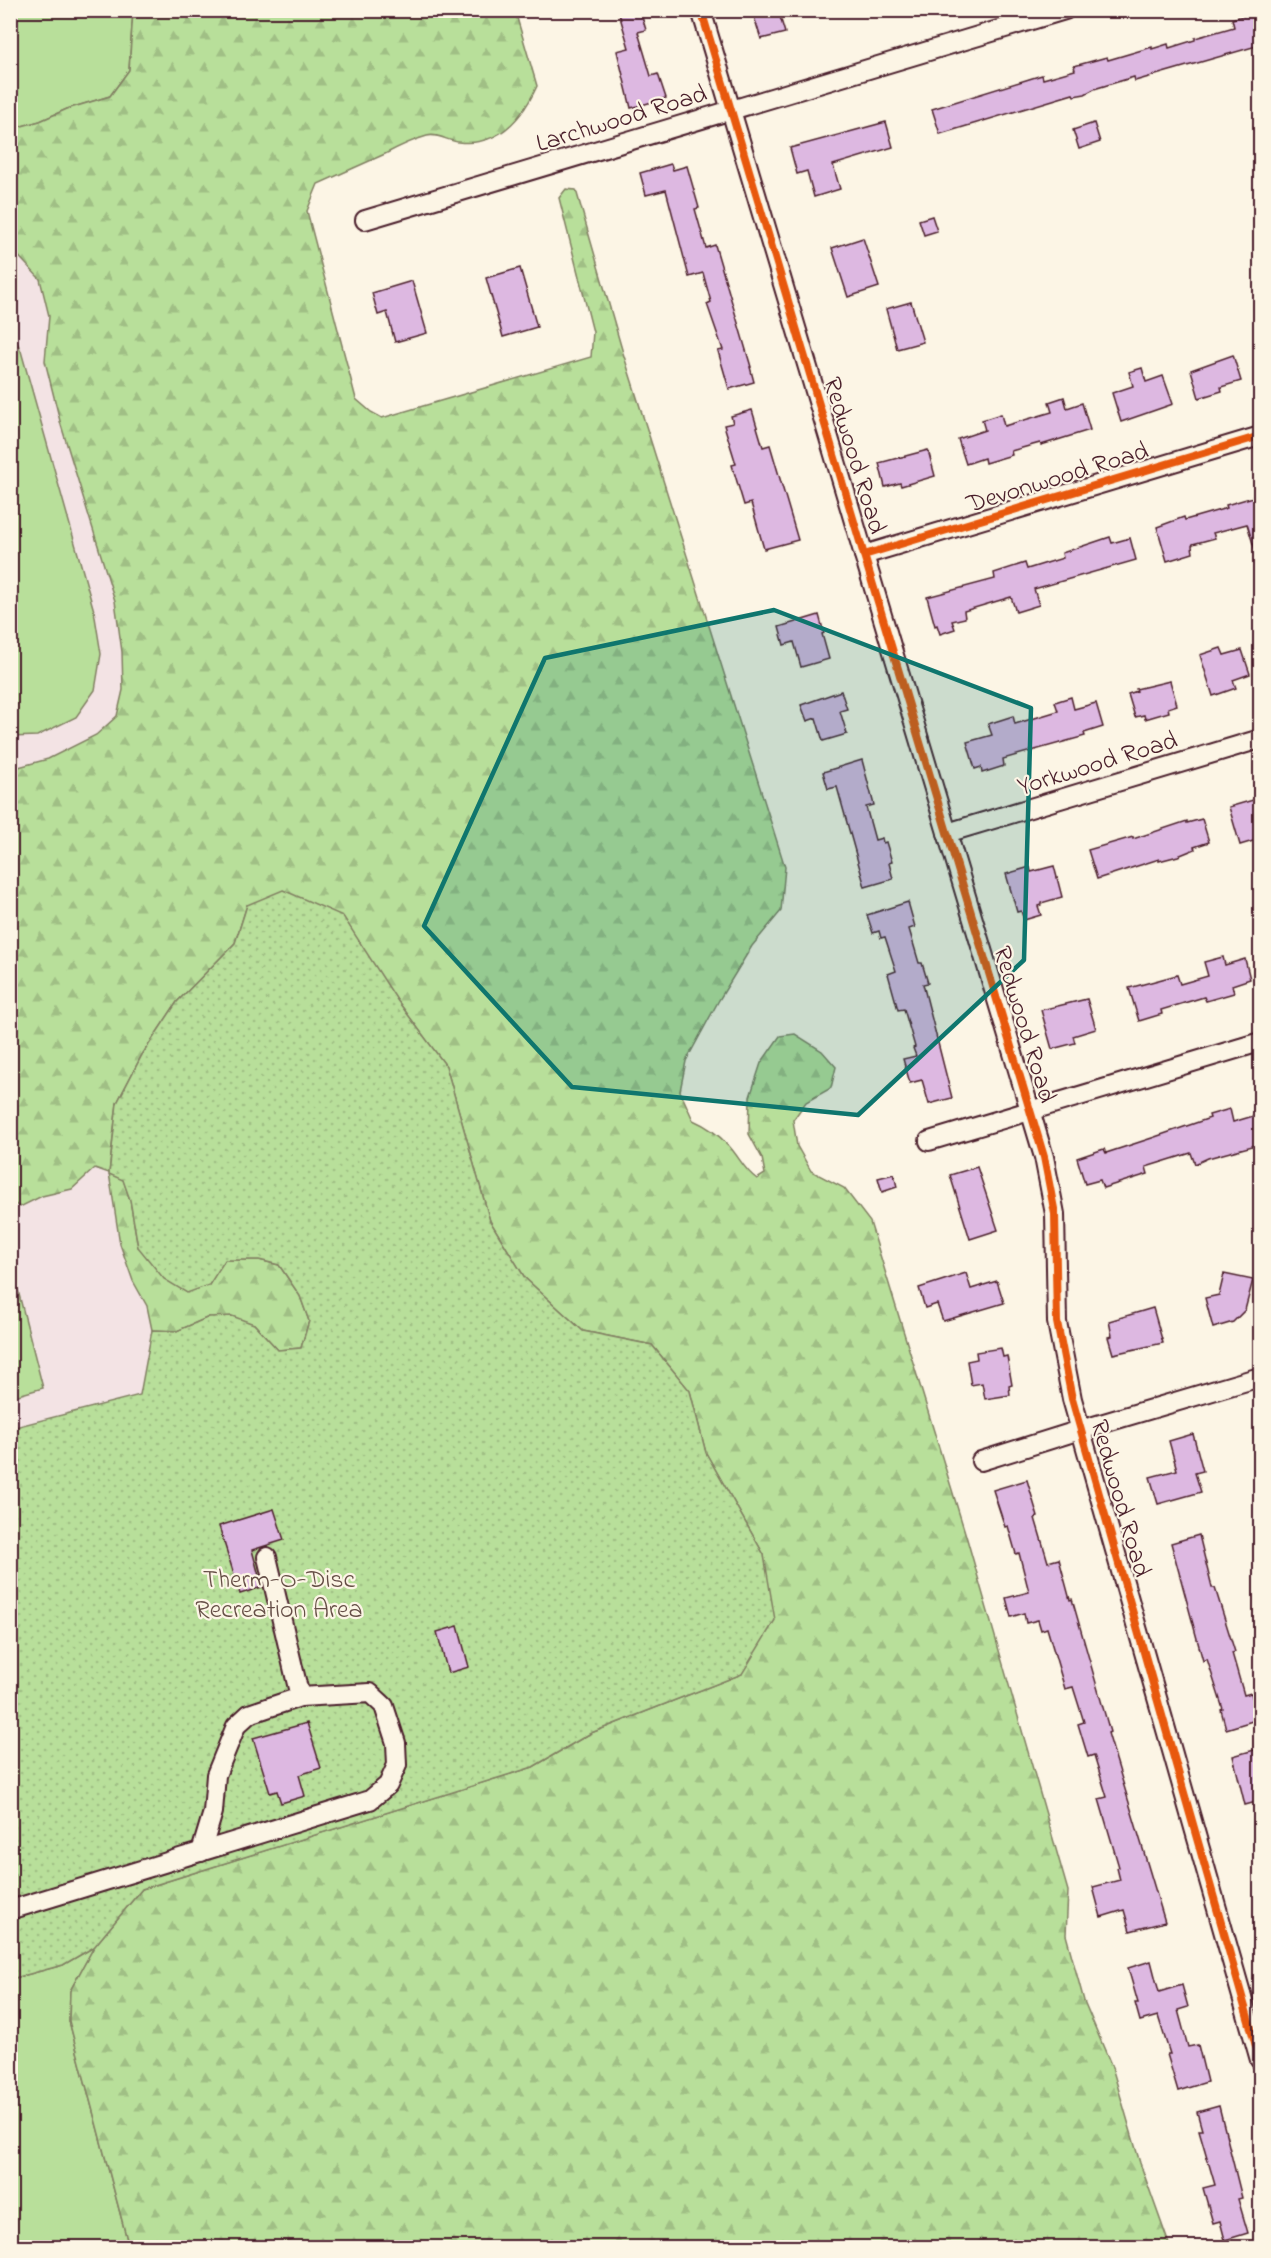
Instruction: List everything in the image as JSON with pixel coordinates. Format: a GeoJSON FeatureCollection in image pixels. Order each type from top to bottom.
{"type":"FeatureCollection","features":[{"type":"Feature","properties":{"kind":"street","name":"Redwood Road"},"geometry":{"type":"LineString","coordinates":[[701,10],[1044,1157],[1054,1214],[1058,1322],[1070,1389],[1260,2060]]}},
{"type":"Feature","properties":{"kind":"street","name":"Larchwood Road"},"geometry":{"type":"LineString","coordinates":[[365,220],[1065,10]]}},
{"type":"Feature","properties":{"kind":"street","name":"Devonwood Road"},"geometry":{"type":"LineString","coordinates":[[864,555],[1260,436]]}},
{"type":"Feature","properties":{"kind":"street","name":"Yorkwood Road"},"geometry":{"type":"LineString","coordinates":[[947,833],[1260,739]]}},
{"type":"Feature","properties":{"kind":"street"},"geometry":{"type":"LineString","coordinates":[[929,1141],[1260,1042]]}},
{"type":"Feature","properties":{"kind":"street"},"geometry":{"type":"LineString","coordinates":[[981,1461],[1260,1377]]}},
{"type":"Feature","properties":{"kind":"street"},"geometry":{"type":"LineString","coordinates":[[267,1557],[300,1697]]}},
{"type":"Feature","properties":{"kind":"street"},"geometry":{"type":"LineString","coordinates":[[10,1910],[201,1852],[370,1800],[388,1785],[397,1765],[396,1743],[384,1706],[370,1693],[300,1697],[249,1714],[236,1726],[216,1775],[213,1812],[201,1852]]}},
{"type":"Feature","properties":{"kind":"highlighted area"},"geometry":{"type":"Polygon","coordinates":[[[774,610],[1031,708],[1024,960],[858,1115],[572,1087],[424,926],[545,658],[774,610]]]}},
{"type":"Feature","properties":{"kind":"shaded area"},"geometry":{"type":"Polygon","coordinates":[[[10,248],[40,279],[49,317],[45,361],[61,425],[115,601],[122,652],[123,690],[117,716],[96,735],[48,759],[11,769],[10,248]]]}},
{"type":"Feature","properties":{"kind":"shaded area"},"geometry":{"type":"Polygon","coordinates":[[[95,1167],[109,1174],[120,1244],[133,1281],[147,1306],[152,1330],[140,1395],[11,1428],[11,1202],[20,1207],[42,1196],[72,1189],[95,1167]]]}},
{"type":"Feature","properties":{"kind":"green space"},"geometry":{"type":"Polygon","coordinates":[[[11,11],[133,11],[129,70],[110,96],[11,129],[11,11]]]}},
{"type":"Feature","properties":{"kind":"green space"},"geometry":{"type":"Polygon","coordinates":[[[133,11],[515,11],[537,86],[524,109],[507,128],[485,140],[472,142],[458,142],[427,136],[318,184],[307,211],[356,399],[382,418],[591,357],[593,332],[559,198],[566,189],[576,190],[623,353],[785,867],[781,911],[752,946],[719,1000],[686,1061],[680,1091],[693,1120],[721,1138],[757,1179],[765,1174],[762,1158],[749,1134],[750,1097],[761,1063],[780,1036],[795,1034],[822,1051],[836,1067],[831,1088],[806,1102],[793,1120],[797,1146],[811,1171],[844,1188],[870,1222],[967,1539],[1068,1891],[1066,1935],[1084,2001],[1112,2067],[1140,2163],[1170,2247],[129,2247],[69,2021],[70,1991],[94,1947],[142,1889],[533,1767],[591,1733],[742,1674],[764,1555],[706,1453],[690,1391],[652,1345],[583,1331],[525,1278],[490,1221],[446,1066],[397,1000],[247,905],[235,943],[177,1002],[142,1055],[117,1103],[109,1173],[95,1168],[72,1189],[42,1196],[20,1207],[11,1202],[11,769],[48,759],[96,735],[117,716],[123,690],[122,652],[115,601],[61,425],[45,361],[49,316],[40,279],[11,248],[11,129],[110,96],[129,70],[133,11]]]}},
{"type":"Feature","properties":{"kind":"green space"},"geometry":{"type":"Polygon","coordinates":[[[11,329],[21,351],[94,611],[101,654],[95,690],[76,717],[37,736],[11,737],[11,329]]]}},
{"type":"Feature","properties":{"kind":"green space","name":"Therm-O-Disc Recreation Area"},"geometry":{"type":"Polygon","coordinates":[[[283,890],[343,916],[397,1000],[446,1066],[490,1221],[525,1278],[583,1331],[652,1345],[690,1391],[706,1453],[764,1555],[775,1620],[742,1674],[591,1733],[533,1767],[142,1889],[94,1947],[63,1965],[11,1979],[11,1428],[140,1395],[152,1330],[177,1331],[209,1317],[232,1316],[254,1324],[278,1350],[301,1348],[309,1321],[300,1296],[279,1265],[259,1260],[225,1260],[209,1285],[187,1293],[164,1279],[138,1247],[130,1200],[123,1180],[109,1174],[117,1103],[142,1055],[177,1002],[235,943],[247,905],[283,890]]]}},
{"type":"Feature","properties":{"kind":"green space"},"geometry":{"type":"Polygon","coordinates":[[[109,1173],[123,1179],[130,1200],[138,1247],[209,1285],[224,1260],[259,1260],[279,1265],[300,1296],[309,1321],[301,1348],[278,1350],[254,1324],[209,1317],[177,1331],[152,1330],[147,1306],[133,1281],[120,1244],[109,1173]]]}},
{"type":"Feature","properties":{"kind":"green space"},"geometry":{"type":"Polygon","coordinates":[[[11,1263],[43,1388],[10,1397],[11,1263]]]}},
{"type":"Feature","properties":{"kind":"green space"},"geometry":{"type":"Polygon","coordinates":[[[94,1947],[70,1991],[69,2021],[129,2247],[11,2248],[11,1979],[63,1965],[94,1947]]]}},
{"type":"Feature","properties":{"kind":"building"},"geometry":{"type":"Polygon","coordinates":[[[618,10],[640,10],[646,30],[638,32],[651,76],[658,74],[666,98],[631,108],[617,51],[629,48],[618,10]]]}},
{"type":"Feature","properties":{"kind":"building"},"geometry":{"type":"Polygon","coordinates":[[[752,10],[778,10],[785,33],[761,39],[752,10]]]}},
{"type":"Feature","properties":{"kind":"building"},"geometry":{"type":"Polygon","coordinates":[[[1253,13],[1260,45],[1135,81],[1134,77],[1085,94],[1074,96],[1073,94],[940,134],[932,109],[1042,75],[1043,79],[1075,70],[1074,66],[1107,57],[1108,60],[1168,44],[1169,48],[1234,27],[1232,19],[1253,13]]]}},
{"type":"Feature","properties":{"kind":"building"},"geometry":{"type":"Polygon","coordinates":[[[886,122],[893,147],[833,165],[840,189],[814,197],[807,171],[797,174],[790,148],[886,122]]]}},
{"type":"Feature","properties":{"kind":"building"},"geometry":{"type":"Polygon","coordinates":[[[1094,123],[1100,142],[1079,149],[1073,130],[1094,123]]]}},
{"type":"Feature","properties":{"kind":"building"},"geometry":{"type":"Polygon","coordinates":[[[671,164],[673,170],[687,166],[699,208],[695,209],[706,248],[715,245],[754,382],[729,389],[718,351],[723,350],[707,304],[711,302],[703,273],[689,277],[666,190],[646,195],[640,173],[671,164]]]}},
{"type":"Feature","properties":{"kind":"building"},"geometry":{"type":"Polygon","coordinates":[[[932,216],[937,231],[924,235],[919,220],[932,216]]]}},
{"type":"Feature","properties":{"kind":"building"},"geometry":{"type":"Polygon","coordinates":[[[863,238],[879,287],[848,297],[832,248],[863,238]]]}},
{"type":"Feature","properties":{"kind":"building"},"geometry":{"type":"Polygon","coordinates":[[[520,268],[537,327],[503,337],[486,278],[520,268]]]}},
{"type":"Feature","properties":{"kind":"building"},"geometry":{"type":"Polygon","coordinates":[[[412,281],[427,333],[395,342],[387,312],[378,315],[372,293],[412,281]]]}},
{"type":"Feature","properties":{"kind":"building"},"geometry":{"type":"Polygon","coordinates":[[[911,302],[923,342],[897,349],[886,309],[911,302]]]}},
{"type":"Feature","properties":{"kind":"building"},"geometry":{"type":"Polygon","coordinates":[[[1233,355],[1241,381],[1221,387],[1222,391],[1199,398],[1191,370],[1233,355]]]}},
{"type":"Feature","properties":{"kind":"building"},"geometry":{"type":"Polygon","coordinates":[[[1142,368],[1146,382],[1163,376],[1173,404],[1121,422],[1112,393],[1133,386],[1129,372],[1142,368]]]}},
{"type":"Feature","properties":{"kind":"building"},"geometry":{"type":"Polygon","coordinates":[[[1064,397],[1067,408],[1082,403],[1090,430],[1041,445],[1040,443],[1011,451],[1012,455],[985,463],[984,458],[966,464],[958,439],[985,430],[982,420],[1001,414],[1004,426],[1052,412],[1049,402],[1064,397]]]}},
{"type":"Feature","properties":{"kind":"building"},"geometry":{"type":"Polygon","coordinates":[[[752,410],[763,447],[770,445],[798,540],[764,549],[751,503],[744,505],[732,465],[736,464],[724,425],[733,423],[731,416],[752,410]]]}},
{"type":"Feature","properties":{"kind":"building"},"geometry":{"type":"Polygon","coordinates":[[[928,450],[935,476],[901,486],[900,483],[885,487],[879,463],[928,450]]]}},
{"type":"Feature","properties":{"kind":"building"},"geometry":{"type":"Polygon","coordinates":[[[1260,495],[1260,557],[1257,557],[1247,524],[1213,533],[1215,538],[1193,544],[1193,553],[1167,561],[1157,527],[1184,517],[1185,520],[1227,508],[1226,505],[1260,495]]]}},
{"type":"Feature","properties":{"kind":"building"},"geometry":{"type":"Polygon","coordinates":[[[1110,537],[1112,543],[1130,538],[1136,560],[1034,589],[1039,605],[1016,612],[1011,597],[964,611],[965,618],[952,621],[955,629],[940,634],[937,625],[935,626],[927,597],[995,579],[994,573],[1025,563],[1027,569],[1063,558],[1062,553],[1110,537]]]}},
{"type":"Feature","properties":{"kind":"building"},"geometry":{"type":"Polygon","coordinates":[[[819,615],[829,659],[801,667],[794,642],[784,645],[779,627],[819,615]]]}},
{"type":"Feature","properties":{"kind":"building"},"geometry":{"type":"Polygon","coordinates":[[[1221,648],[1224,655],[1242,650],[1250,674],[1233,680],[1236,688],[1213,696],[1200,655],[1221,648]]]}},
{"type":"Feature","properties":{"kind":"building"},"geometry":{"type":"Polygon","coordinates":[[[1170,681],[1177,705],[1168,708],[1169,712],[1145,719],[1144,715],[1135,717],[1128,694],[1137,691],[1136,689],[1170,681]]]}},
{"type":"Feature","properties":{"kind":"building"},"geometry":{"type":"Polygon","coordinates":[[[841,691],[847,709],[840,711],[847,734],[823,741],[816,718],[807,721],[801,705],[841,691]]]}},
{"type":"Feature","properties":{"kind":"building"},"geometry":{"type":"Polygon","coordinates":[[[1071,697],[1074,709],[1096,703],[1103,727],[1084,733],[1085,736],[1003,759],[1004,766],[982,773],[981,767],[975,769],[967,742],[992,735],[988,724],[1013,716],[1015,724],[1058,711],[1055,702],[1071,697]]]}},
{"type":"Feature","properties":{"kind":"building"},"geometry":{"type":"Polygon","coordinates":[[[862,760],[874,805],[866,807],[875,840],[882,838],[883,843],[886,842],[892,862],[889,863],[893,879],[865,887],[837,787],[828,789],[823,772],[862,760]]]}},
{"type":"Feature","properties":{"kind":"building"},"geometry":{"type":"Polygon","coordinates":[[[1260,798],[1260,839],[1240,845],[1229,807],[1260,798]]]}},
{"type":"Feature","properties":{"kind":"building"},"geometry":{"type":"Polygon","coordinates":[[[1202,819],[1209,842],[1178,856],[1159,861],[1159,859],[1097,879],[1088,850],[1133,837],[1133,839],[1187,821],[1187,823],[1202,819]]]}},
{"type":"Feature","properties":{"kind":"building"},"geometry":{"type":"Polygon","coordinates":[[[1054,866],[1062,897],[1041,903],[1038,906],[1041,915],[1024,920],[1021,911],[1017,912],[1006,874],[1030,867],[1031,872],[1054,866]]]}},
{"type":"Feature","properties":{"kind":"building"},"geometry":{"type":"Polygon","coordinates":[[[908,902],[915,927],[909,929],[919,963],[922,963],[928,983],[923,984],[952,1098],[929,1104],[922,1080],[910,1083],[903,1059],[916,1056],[913,1048],[915,1047],[904,1009],[898,1010],[888,974],[896,971],[885,937],[881,938],[879,931],[873,933],[867,915],[908,902]]]}},
{"type":"Feature","properties":{"kind":"building"},"geometry":{"type":"Polygon","coordinates":[[[1223,957],[1225,965],[1245,959],[1250,979],[1232,985],[1234,993],[1206,1001],[1204,997],[1161,1010],[1162,1014],[1139,1021],[1129,988],[1177,975],[1180,984],[1208,976],[1204,962],[1223,957]]]}},
{"type":"Feature","properties":{"kind":"building"},"geometry":{"type":"Polygon","coordinates":[[[1087,999],[1096,1029],[1073,1036],[1075,1043],[1052,1049],[1041,1010],[1087,999]]]}},
{"type":"Feature","properties":{"kind":"building"},"geometry":{"type":"Polygon","coordinates":[[[1230,1109],[1233,1122],[1260,1114],[1260,1144],[1208,1158],[1195,1164],[1191,1153],[1146,1167],[1148,1174],[1103,1188],[1100,1180],[1085,1184],[1077,1158],[1104,1149],[1106,1153],[1230,1109]]]}},
{"type":"Feature","properties":{"kind":"building"},"geometry":{"type":"Polygon","coordinates":[[[977,1167],[998,1230],[970,1239],[950,1175],[977,1167]]]}},
{"type":"Feature","properties":{"kind":"building"},"geometry":{"type":"Polygon","coordinates":[[[894,1174],[897,1187],[882,1192],[878,1178],[894,1174]]]}},
{"type":"Feature","properties":{"kind":"building"},"geometry":{"type":"Polygon","coordinates":[[[966,1273],[971,1289],[997,1281],[1004,1303],[943,1321],[937,1304],[925,1308],[919,1288],[966,1273]]]}},
{"type":"Feature","properties":{"kind":"building"},"geometry":{"type":"Polygon","coordinates":[[[1224,1274],[1253,1280],[1245,1310],[1233,1322],[1213,1328],[1205,1298],[1219,1295],[1224,1274]]]}},
{"type":"Feature","properties":{"kind":"building"},"geometry":{"type":"Polygon","coordinates":[[[1153,1308],[1163,1343],[1113,1354],[1108,1337],[1112,1336],[1109,1321],[1153,1308]]]}},
{"type":"Feature","properties":{"kind":"building"},"geometry":{"type":"Polygon","coordinates":[[[1001,1348],[1003,1357],[1007,1356],[1012,1385],[1009,1386],[1010,1395],[985,1399],[982,1383],[971,1385],[967,1361],[977,1359],[976,1352],[1001,1348]]]}},
{"type":"Feature","properties":{"kind":"building"},"geometry":{"type":"Polygon","coordinates":[[[1193,1434],[1203,1471],[1195,1473],[1201,1492],[1158,1504],[1150,1477],[1177,1470],[1169,1441],[1193,1434]]]}},
{"type":"Feature","properties":{"kind":"building"},"geometry":{"type":"Polygon","coordinates":[[[1027,1480],[1048,1562],[1059,1559],[1070,1600],[1072,1599],[1110,1732],[1108,1733],[1165,1922],[1130,1931],[1124,1910],[1101,1917],[1093,1887],[1120,1880],[1117,1868],[1119,1867],[1099,1799],[1107,1797],[1094,1755],[1088,1757],[1078,1724],[1084,1722],[1073,1687],[1065,1689],[1047,1628],[1041,1630],[1038,1620],[1026,1623],[1024,1613],[1011,1617],[1006,1598],[1029,1592],[1019,1553],[1016,1554],[1008,1526],[1005,1527],[993,1490],[1027,1480]]]}},
{"type":"Feature","properties":{"kind":"building"},"geometry":{"type":"Polygon","coordinates":[[[274,1509],[284,1540],[252,1550],[262,1587],[240,1594],[219,1526],[274,1509]]]}},
{"type":"Feature","properties":{"kind":"building"},"geometry":{"type":"Polygon","coordinates":[[[1199,1535],[1212,1588],[1215,1588],[1235,1652],[1232,1653],[1244,1695],[1251,1693],[1259,1719],[1226,1729],[1221,1710],[1223,1709],[1207,1659],[1203,1661],[1171,1543],[1199,1535]]]}},
{"type":"Feature","properties":{"kind":"building"},"geometry":{"type":"Polygon","coordinates":[[[458,1626],[469,1667],[448,1673],[437,1632],[458,1626]]]}},
{"type":"Feature","properties":{"kind":"building"},"geometry":{"type":"Polygon","coordinates":[[[307,1723],[321,1768],[299,1775],[305,1796],[281,1803],[277,1791],[270,1793],[253,1738],[307,1723]]]}},
{"type":"Feature","properties":{"kind":"building"},"geometry":{"type":"Polygon","coordinates":[[[1258,1749],[1260,1801],[1245,1805],[1233,1756],[1258,1749]]]}},
{"type":"Feature","properties":{"kind":"building"},"geometry":{"type":"Polygon","coordinates":[[[1151,1961],[1159,1992],[1182,1985],[1188,2007],[1178,2010],[1188,2047],[1198,2045],[1207,2082],[1178,2091],[1167,2054],[1170,2054],[1158,2016],[1140,2021],[1135,2003],[1138,2003],[1128,1968],[1151,1961]]]}},
{"type":"Feature","properties":{"kind":"building"},"geometry":{"type":"Polygon","coordinates":[[[1219,2106],[1242,2198],[1238,2199],[1248,2233],[1225,2240],[1220,2221],[1213,2223],[1203,2188],[1215,2185],[1199,2130],[1202,2130],[1197,2112],[1219,2106]]]}},
{"type":"Feature","properties":{"kind":"cycle path"},"geometry":{"type":"LineString","coordinates":[[701,10],[1044,1157],[1055,1214],[1057,1322],[1072,1399],[1260,2060]]}},
{"type":"Feature","properties":{"kind":"cycle path"},"geometry":{"type":"LineString","coordinates":[[864,555],[1260,436]]}}]}
